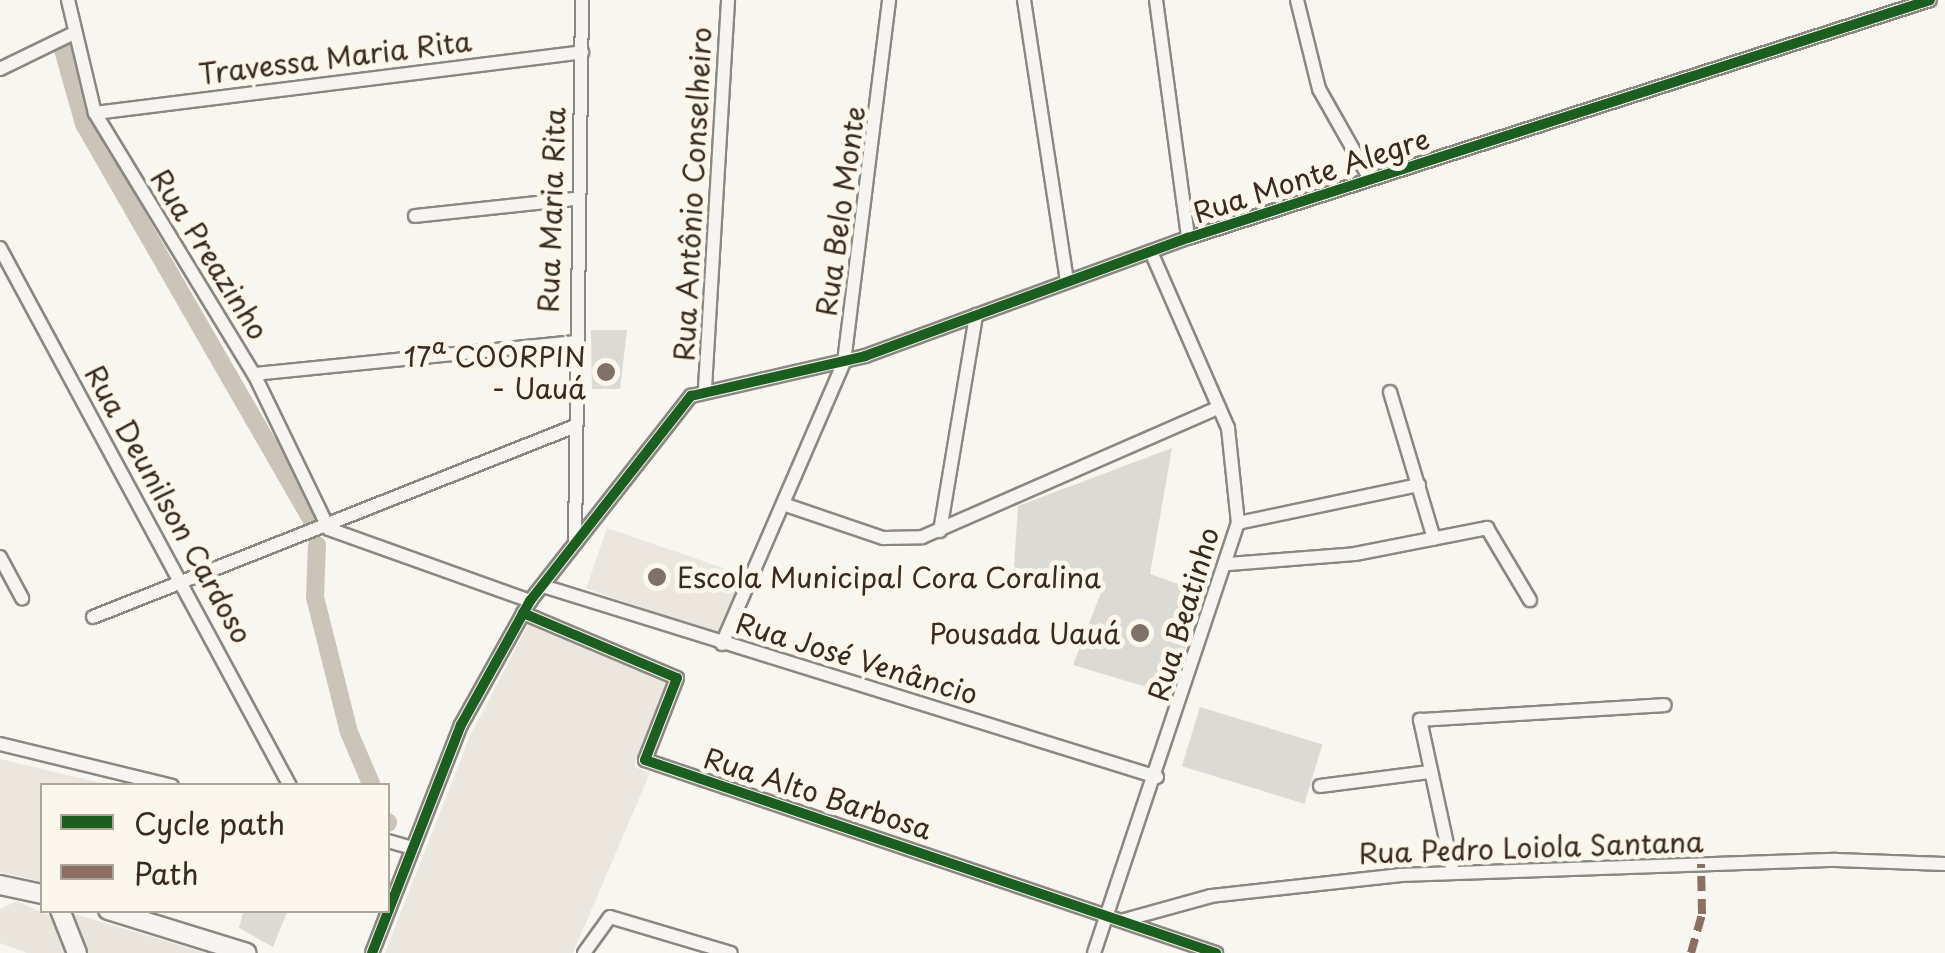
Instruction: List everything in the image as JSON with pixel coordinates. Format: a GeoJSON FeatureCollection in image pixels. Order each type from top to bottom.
{"type":"FeatureCollection","features":[{"type":"Feature","properties":{"kind":"main road"},"geometry":{"type":"LineString","coordinates":[[0,900],[9,887],[40,894]]}},
{"type":"Feature","properties":{"kind":"main road"},"geometry":{"type":"LineString","coordinates":[[61,913],[76,953]]}},
{"type":"Feature","properties":{"kind":"main road"},"geometry":{"type":"LineString","coordinates":[[118,913],[247,953]]}},
{"type":"Feature","properties":{"kind":"street","name":"Rua Preazinho"},"geometry":{"type":"LineString","coordinates":[[68,0],[94,113],[254,374],[329,529]]}},
{"type":"Feature","properties":{"kind":"street","name":"Rua Maria Rita"},"geometry":{"type":"LineString","coordinates":[[575,542],[572,342],[582,0]]}},
{"type":"Feature","properties":{"kind":"street","name":"Rua Antônio Conselheiro"},"geometry":{"type":"LineString","coordinates":[[390,908],[461,725],[527,607],[667,421],[705,388],[728,0]]}},
{"type":"Feature","properties":{"kind":"street","name":"Rua Belo Monte"},"geometry":{"type":"LineString","coordinates":[[722,644],[844,362],[889,0]]}},
{"type":"Feature","properties":{"kind":"street"},"geometry":{"type":"LineString","coordinates":[[1024,0],[1067,280]]}},
{"type":"Feature","properties":{"kind":"street"},"geometry":{"type":"LineString","coordinates":[[1156,0],[1188,238]]}},
{"type":"Feature","properties":{"kind":"street"},"geometry":{"type":"LineString","coordinates":[[1297,0],[1319,88],[1370,179]]}},
{"type":"Feature","properties":{"kind":"street","name":"Rua Monte Alegre"},"geometry":{"type":"LineString","coordinates":[[705,388],[844,362],[1188,238],[1930,0]]}},
{"type":"Feature","properties":{"kind":"street"},"geometry":{"type":"LineString","coordinates":[[0,68],[74,32]]}},
{"type":"Feature","properties":{"kind":"street","name":"Travessa Maria Rita"},"geometry":{"type":"LineString","coordinates":[[94,113],[582,52]]}},
{"type":"Feature","properties":{"kind":"street"},"geometry":{"type":"LineString","coordinates":[[415,216],[576,199]]}},
{"type":"Feature","properties":{"kind":"street","name":"Rua Deunilson Cardoso"},"geometry":{"type":"LineString","coordinates":[[0,248],[288,783]]}},
{"type":"Feature","properties":{"kind":"street","name":"Rua Beatinho"},"geometry":{"type":"LineString","coordinates":[[1094,953],[1229,564],[1238,523],[1236,460],[1219,407],[1151,252]]}},
{"type":"Feature","properties":{"kind":"street"},"geometry":{"type":"LineString","coordinates":[[940,531],[976,315]]}},
{"type":"Feature","properties":{"kind":"street"},"geometry":{"type":"LineString","coordinates":[[254,374],[572,342]]}},
{"type":"Feature","properties":{"kind":"street"},"geometry":{"type":"LineString","coordinates":[[1390,392],[1434,540]]}},
{"type":"Feature","properties":{"kind":"street"},"geometry":{"type":"LineString","coordinates":[[783,504],[902,539],[940,531],[1219,407]]}},
{"type":"Feature","properties":{"kind":"street"},"geometry":{"type":"LineString","coordinates":[[93,618],[329,529],[573,427]]}},
{"type":"Feature","properties":{"kind":"street"},"geometry":{"type":"LineString","coordinates":[[1238,523],[1419,485]]}},
{"type":"Feature","properties":{"kind":"street"},"geometry":{"type":"LineString","coordinates":[[1229,564],[1434,540],[1488,528],[1530,600]]}},
{"type":"Feature","properties":{"kind":"street"},"geometry":{"type":"LineString","coordinates":[[329,529],[527,607]]}},
{"type":"Feature","properties":{"kind":"street"},"geometry":{"type":"LineString","coordinates":[[0,557],[22,598]]}},
{"type":"Feature","properties":{"kind":"street","name":"Rua José Venâncio"},"geometry":{"type":"LineString","coordinates":[[542,586],[1157,776]]}},
{"type":"Feature","properties":{"kind":"street","name":"Rua Alto Barbosa"},"geometry":{"type":"LineString","coordinates":[[527,607],[676,678],[645,760],[1216,953]]}},
{"type":"Feature","properties":{"kind":"street"},"geometry":{"type":"LineString","coordinates":[[1454,872],[1429,772],[1423,718],[1665,705]]}},
{"type":"Feature","properties":{"kind":"street"},"geometry":{"type":"LineString","coordinates":[[0,744],[160,783]]}},
{"type":"Feature","properties":{"kind":"street"},"geometry":{"type":"LineString","coordinates":[[1320,786],[1429,772]]}},
{"type":"Feature","properties":{"kind":"street"},"geometry":{"type":"LineString","coordinates":[[390,842],[414,848]]}},
{"type":"Feature","properties":{"kind":"street","name":"Rua Pedro Loiola Santana"},"geometry":{"type":"LineString","coordinates":[[1124,920],[1274,887],[1454,872],[1945,864]]}},
{"type":"Feature","properties":{"kind":"street","name":"Rua Antônio Conselheiro"},"geometry":{"type":"LineString","coordinates":[[372,953],[388,913]]}},
{"type":"Feature","properties":{"kind":"street"},"geometry":{"type":"LineString","coordinates":[[584,953],[599,922],[619,918],[731,953]]}},
{"type":"Feature","properties":{"kind":"shaded area","name":"Escola Municipal Cora Coralina"},"geometry":{"type":"Polygon","coordinates":[[[607,528],[742,575],[721,635],[586,589],[607,528]]]}},
{"type":"Feature","properties":{"kind":"shaded area"},"geometry":{"type":"Polygon","coordinates":[[[528,625],[666,682],[634,767],[650,773],[573,953],[385,953],[470,736],[528,625]]]}},
{"type":"Feature","properties":{"kind":"shaded area"},"geometry":{"type":"Polygon","coordinates":[[[0,759],[102,783],[40,783],[40,882],[0,872],[0,759]]]}},
{"type":"Feature","properties":{"kind":"shaded area"},"geometry":{"type":"Polygon","coordinates":[[[17,901],[53,917],[68,953],[27,953],[0,943],[0,909],[17,901]]]}},
{"type":"Feature","properties":{"kind":"shaded area"},"geometry":{"type":"Polygon","coordinates":[[[68,913],[206,953],[83,953],[68,913]]]}},
{"type":"Feature","properties":{"kind":"building","name":"17ª COORPIN - Uauá"},"geometry":{"type":"Polygon","coordinates":[[[591,330],[627,330],[620,389],[592,389],[591,330]]]}},
{"type":"Feature","properties":{"kind":"building"},"geometry":{"type":"Polygon","coordinates":[[[1172,448],[1150,574],[1204,593],[1170,694],[1073,665],[1102,590],[1014,567],[1018,506],[1172,448]]]}},
{"type":"Feature","properties":{"kind":"building"},"geometry":{"type":"Polygon","coordinates":[[[1200,707],[1322,744],[1304,804],[1182,766],[1200,707]]]}},
{"type":"Feature","properties":{"kind":"building"},"geometry":{"type":"Polygon","coordinates":[[[243,913],[287,913],[273,947],[239,928],[243,913]]]}},
{"type":"Feature","properties":{"kind":"waterway"},"geometry":{"type":"LineString","coordinates":[[62,46],[84,124],[315,525]]}},
{"type":"Feature","properties":{"kind":"waterway"},"geometry":{"type":"LineString","coordinates":[[317,545],[315,597],[349,732],[371,783]]}},
{"type":"Feature","properties":{"kind":"marked path"},"geometry":{"type":"LineString","coordinates":[[1691,953],[1702,914],[1701,864]]}},
{"type":"Feature","properties":{"kind":"cycle path"},"geometry":{"type":"LineString","coordinates":[[390,907],[461,725],[530,601],[691,396],[865,356],[1188,238],[1930,0]]}},
{"type":"Feature","properties":{"kind":"cycle path"},"geometry":{"type":"LineString","coordinates":[[523,613],[677,678],[645,760],[1216,953]]}},
{"type":"Feature","properties":{"kind":"cycle path"},"geometry":{"type":"LineString","coordinates":[[372,953],[388,913]]}},
{"type":"Feature","properties":{"kind":"place","name":"17ª COORPIN - Uauá"},"geometry":{"type":"Point","coordinates":[606,372]}},
{"type":"Feature","properties":{"kind":"place","name":"Escola Municipal Cora Coralina"},"geometry":{"type":"Point","coordinates":[657,577]}},
{"type":"Feature","properties":{"kind":"place","name":"Pousada Uauá"},"geometry":{"type":"Point","coordinates":[1140,633]}}]}
